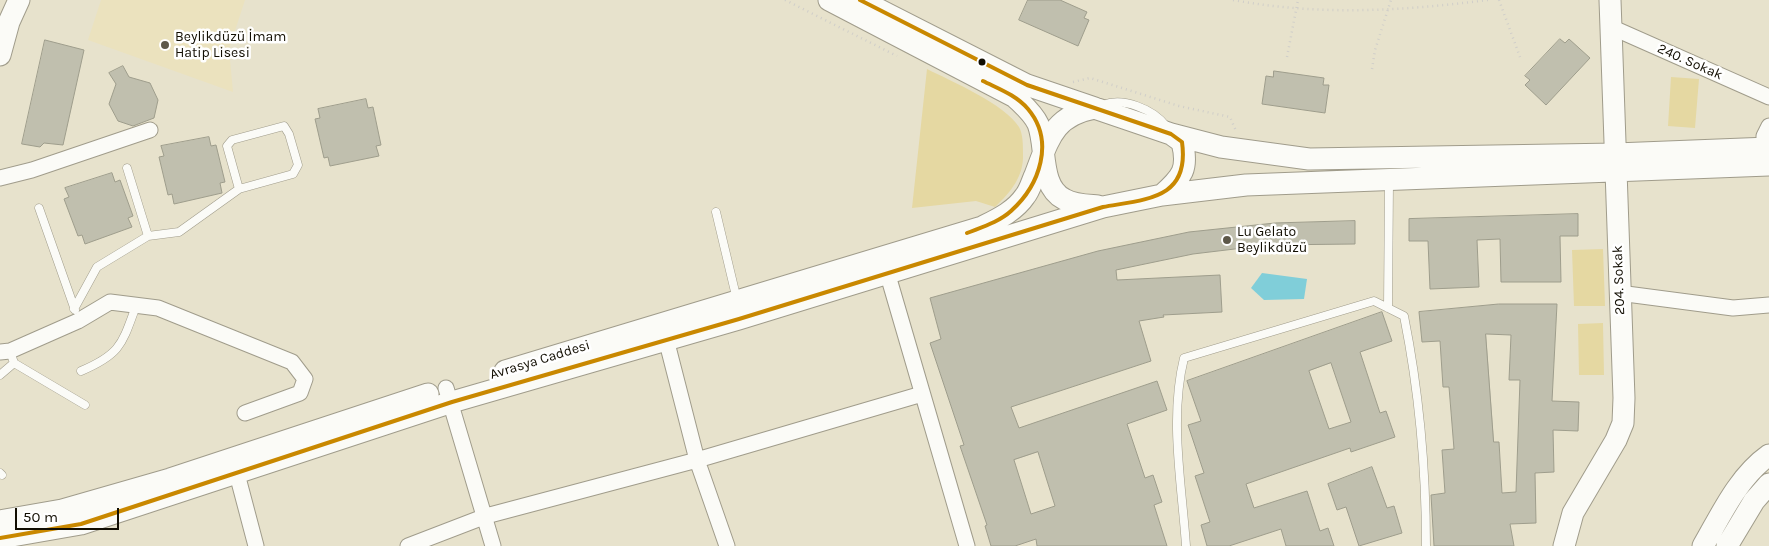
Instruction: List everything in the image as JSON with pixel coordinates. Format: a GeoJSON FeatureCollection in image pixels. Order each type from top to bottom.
{"type":"FeatureCollection","features":[{"type":"Feature","properties":{"kind":"street"},"geometry":{"type":"LineString","coordinates":[[0,55],[5,20],[19,0]]}},
{"type":"Feature","properties":{"kind":"street"},"geometry":{"type":"LineString","coordinates":[[829,0],[1015,97],[1028,109],[1038,124],[1048,180],[1054,191],[1064,199],[1076,204],[1104,207]]}},
{"type":"Feature","properties":{"kind":"street"},"geometry":{"type":"LineString","coordinates":[[860,0],[1027,85],[1171,134],[1222,147],[1309,159],[1616,163]]}},
{"type":"Feature","properties":{"kind":"street","name":"204. Sokak"},"geometry":{"type":"LineString","coordinates":[[1564,546],[1573,512],[1616,440],[1623,423],[1624,398],[1610,0]]}},
{"type":"Feature","properties":{"kind":"street","name":"240. Sokak"},"geometry":{"type":"LineString","coordinates":[[1611,27],[1769,97]]}},
{"type":"Feature","properties":{"kind":"street"},"geometry":{"type":"LineString","coordinates":[[1044,151],[1056,129],[1066,118],[1078,111],[1095,108]]}},
{"type":"Feature","properties":{"kind":"street"},"geometry":{"type":"LineString","coordinates":[[493,546],[486,516],[449,395],[739,319],[887,272],[1104,207],[1162,195],[1246,185],[1389,181],[1616,163],[1767,154],[1764,136],[1769,126]]}},
{"type":"Feature","properties":{"kind":"street"},"geometry":{"type":"LineString","coordinates":[[0,178],[32,170],[150,130]]}},
{"type":"Feature","properties":{"kind":"street"},"geometry":{"type":"LineString","coordinates":[[1162,195],[1180,179],[1184,168],[1185,153],[1182,142],[1171,134]]}},
{"type":"Feature","properties":{"kind":"street","name":"Avrasya Caddesi"},"geometry":{"type":"LineString","coordinates":[[0,521],[126,500],[233,467],[738,301],[982,227],[1010,212],[1026,195],[1044,151]]}},
{"type":"Feature","properties":{"kind":"street"},"geometry":{"type":"LineString","coordinates":[[887,272],[968,546]]}},
{"type":"Feature","properties":{"kind":"street"},"geometry":{"type":"LineString","coordinates":[[1619,293],[1733,308],[1769,305]]}},
{"type":"Feature","properties":{"kind":"street"},"geometry":{"type":"LineString","coordinates":[[8,355],[76,315],[110,302],[158,308],[292,362],[305,379],[300,393],[245,413]]}},
{"type":"Feature","properties":{"kind":"street"},"geometry":{"type":"LineString","coordinates":[[666,339],[697,460],[728,546]]}},
{"type":"Feature","properties":{"kind":"street"},"geometry":{"type":"LineString","coordinates":[[408,546],[486,516],[697,460],[922,394]]}},
{"type":"Feature","properties":{"kind":"street"},"geometry":{"type":"LineString","coordinates":[[1702,546],[1749,473],[1769,456]]}},
{"type":"Feature","properties":{"kind":"street"},"geometry":{"type":"LineString","coordinates":[[233,467],[256,546]]}},
{"type":"Feature","properties":{"kind":"street"},"geometry":{"type":"LineString","coordinates":[[1727,546],[1754,501],[1769,484]]}},
{"type":"Feature","properties":{"kind":"street"},"geometry":{"type":"LineString","coordinates":[[0,538],[81,524],[126,500]]}},
{"type":"Feature","properties":{"kind":"lane"},"geometry":{"type":"LineString","coordinates":[[76,315],[97,267],[148,236],[179,232],[239,189],[293,174],[298,165],[289,134],[284,126],[232,140],[227,146],[239,189]]}},
{"type":"Feature","properties":{"kind":"lane"},"geometry":{"type":"LineString","coordinates":[[126,168],[148,236]]}},
{"type":"Feature","properties":{"kind":"lane"},"geometry":{"type":"LineString","coordinates":[[1388,308],[1389,181]]}},
{"type":"Feature","properties":{"kind":"lane"},"geometry":{"type":"LineString","coordinates":[[39,208],[76,315]]}},
{"type":"Feature","properties":{"kind":"lane"},"geometry":{"type":"LineString","coordinates":[[716,212],[738,301]]}},
{"type":"Feature","properties":{"kind":"lane"},"geometry":{"type":"LineString","coordinates":[[1186,546],[1177,405],[1177,386],[1184,358],[1374,301],[1404,316],[1414,364],[1426,507],[1426,546]]}},
{"type":"Feature","properties":{"kind":"lane"},"geometry":{"type":"LineString","coordinates":[[81,371],[102,362],[122,344],[136,306]]}},
{"type":"Feature","properties":{"kind":"lane"},"geometry":{"type":"LineString","coordinates":[[0,375],[8,355],[85,404]]}},
{"type":"Feature","properties":{"kind":"path"},"geometry":{"type":"LineString","coordinates":[[784,0],[900,57]]}},
{"type":"Feature","properties":{"kind":"path"},"geometry":{"type":"LineString","coordinates":[[1233,0],[1298,10],[1389,11],[1488,0]]}},
{"type":"Feature","properties":{"kind":"path"},"geometry":{"type":"LineString","coordinates":[[1286,58],[1289,39],[1298,10],[1298,0]]}},
{"type":"Feature","properties":{"kind":"path"},"geometry":{"type":"LineString","coordinates":[[1372,69],[1375,50],[1391,0]]}},
{"type":"Feature","properties":{"kind":"path"},"geometry":{"type":"LineString","coordinates":[[1499,0],[1520,56]]}},
{"type":"Feature","properties":{"kind":"path"},"geometry":{"type":"LineString","coordinates":[[1072,82],[1090,78],[1179,106],[1230,117],[1237,134]]}},
{"type":"Feature","properties":{"kind":"shaded area","name":"Beylikdüzü İmam Hatip Lisesi"},"geometry":{"type":"Polygon","coordinates":[[[101,0],[245,0],[229,49],[233,92],[88,40],[101,0]]]}},
{"type":"Feature","properties":{"kind":"shaded area"},"geometry":{"type":"Polygon","coordinates":[[[927,69],[990,102],[1012,118],[1019,127],[1023,143],[1023,162],[1019,176],[1011,189],[995,207],[976,201],[912,208],[927,69]]]}},
{"type":"Feature","properties":{"kind":"shaded area"},"geometry":{"type":"Polygon","coordinates":[[[1671,77],[1699,79],[1695,128],[1668,126],[1671,77]]]}},
{"type":"Feature","properties":{"kind":"shaded area"},"geometry":{"type":"Polygon","coordinates":[[[1603,249],[1605,306],[1574,306],[1572,250],[1603,249]]]}},
{"type":"Feature","properties":{"kind":"shaded area"},"geometry":{"type":"Polygon","coordinates":[[[1603,323],[1604,375],[1579,375],[1578,324],[1603,323]]]}},
{"type":"Feature","properties":{"kind":"water"},"geometry":{"type":"Polygon","coordinates":[[[1262,273],[1307,279],[1304,299],[1264,300],[1251,288],[1262,273]]]}},
{"type":"Feature","properties":{"kind":"building"},"geometry":{"type":"Polygon","coordinates":[[[1028,0],[1060,0],[1087,12],[1084,18],[1089,20],[1078,46],[1019,20],[1028,0]]]}},
{"type":"Feature","properties":{"kind":"building"},"geometry":{"type":"Polygon","coordinates":[[[1560,39],[1565,43],[1569,39],[1590,58],[1546,105],[1525,85],[1530,80],[1525,76],[1560,39]]]}},
{"type":"Feature","properties":{"kind":"building"},"geometry":{"type":"Polygon","coordinates":[[[45,40],[84,50],[63,145],[44,143],[40,147],[22,144],[45,40]]]}},
{"type":"Feature","properties":{"kind":"building"},"geometry":{"type":"Polygon","coordinates":[[[123,66],[129,77],[150,83],[158,100],[154,118],[133,126],[118,121],[109,104],[116,84],[109,73],[123,66]]]}},
{"type":"Feature","properties":{"kind":"building"},"geometry":{"type":"Polygon","coordinates":[[[1274,71],[1324,78],[1323,85],[1329,85],[1325,113],[1262,104],[1266,76],[1273,77],[1274,71]]]}},
{"type":"Feature","properties":{"kind":"building"},"geometry":{"type":"Polygon","coordinates":[[[366,99],[368,108],[373,107],[381,145],[376,146],[379,156],[330,166],[328,157],[324,158],[315,119],[320,118],[318,109],[366,99]]]}},
{"type":"Feature","properties":{"kind":"building"},"geometry":{"type":"Polygon","coordinates":[[[209,137],[211,146],[216,145],[225,182],[220,183],[222,193],[174,204],[172,194],[168,195],[159,157],[164,156],[161,146],[209,137]]]}},
{"type":"Feature","properties":{"kind":"building"},"geometry":{"type":"Polygon","coordinates":[[[112,173],[115,182],[120,180],[133,216],[128,218],[132,227],[85,244],[82,235],[78,236],[64,199],[69,197],[65,188],[112,173]]]}},
{"type":"Feature","properties":{"kind":"building"},"geometry":{"type":"Polygon","coordinates":[[[1578,214],[1578,236],[1560,236],[1561,282],[1501,282],[1500,239],[1477,240],[1479,287],[1430,289],[1428,241],[1409,241],[1409,219],[1578,214]]]}},
{"type":"Feature","properties":{"kind":"building"},"geometry":{"type":"Polygon","coordinates":[[[1355,221],[1355,244],[1268,245],[1193,254],[1116,270],[1117,280],[1220,275],[1222,312],[1163,315],[1164,317],[1139,321],[1151,361],[1011,407],[1019,428],[1157,381],[1167,410],[1127,424],[1145,478],[1153,475],[1162,502],[1154,505],[1167,546],[1037,546],[1036,539],[1015,546],[991,546],[985,526],[987,525],[960,446],[964,445],[930,343],[941,339],[930,298],[1098,251],[1189,232],[1275,223],[1355,221]],[[1038,452],[1014,460],[1031,514],[1055,506],[1038,452]]]}},
{"type":"Feature","properties":{"kind":"building"},"geometry":{"type":"Polygon","coordinates":[[[1499,304],[1557,304],[1552,401],[1579,402],[1578,431],[1553,430],[1554,472],[1535,473],[1536,523],[1510,524],[1514,546],[1434,546],[1431,495],[1445,493],[1442,450],[1454,449],[1449,387],[1443,387],[1440,341],[1422,342],[1419,312],[1499,304]],[[1486,334],[1494,442],[1499,442],[1502,493],[1516,492],[1520,380],[1509,380],[1511,335],[1486,334]]]}},
{"type":"Feature","properties":{"kind":"building"},"geometry":{"type":"Polygon","coordinates":[[[1382,312],[1392,341],[1360,352],[1380,413],[1386,411],[1395,437],[1351,452],[1350,448],[1246,484],[1254,508],[1307,491],[1320,531],[1328,528],[1334,546],[1286,546],[1281,529],[1229,546],[1207,546],[1201,525],[1210,522],[1195,476],[1204,473],[1188,425],[1201,421],[1187,381],[1382,312]],[[1331,363],[1309,371],[1329,429],[1351,422],[1331,363]]]}},
{"type":"Feature","properties":{"kind":"building"},"geometry":{"type":"Polygon","coordinates":[[[1372,467],[1387,508],[1394,506],[1402,533],[1359,546],[1346,507],[1337,510],[1328,484],[1372,467]]]}},
{"type":"Feature","properties":{"kind":"transit line"},"geometry":{"type":"LineString","coordinates":[[0,538],[81,524],[452,402],[739,319],[1103,207],[1149,198],[1162,193],[1172,186],[1179,175],[1183,161],[1182,142],[1171,134],[1027,85],[860,0]]}},
{"type":"Feature","properties":{"kind":"transit line"},"geometry":{"type":"LineString","coordinates":[[967,233],[1001,218],[1021,200],[1030,189],[1036,176],[1042,148],[1041,135],[1028,109],[1013,96],[983,81]]}},
{"type":"Feature","properties":{"kind":"place","name":"Beylikdüzü İmam Hatip Lisesi"},"geometry":{"type":"Point","coordinates":[165,45]}},
{"type":"Feature","properties":{"kind":"place","name":"Lu Gelato Beylikdüzü"},"geometry":{"type":"Point","coordinates":[1227,240]}}]}
